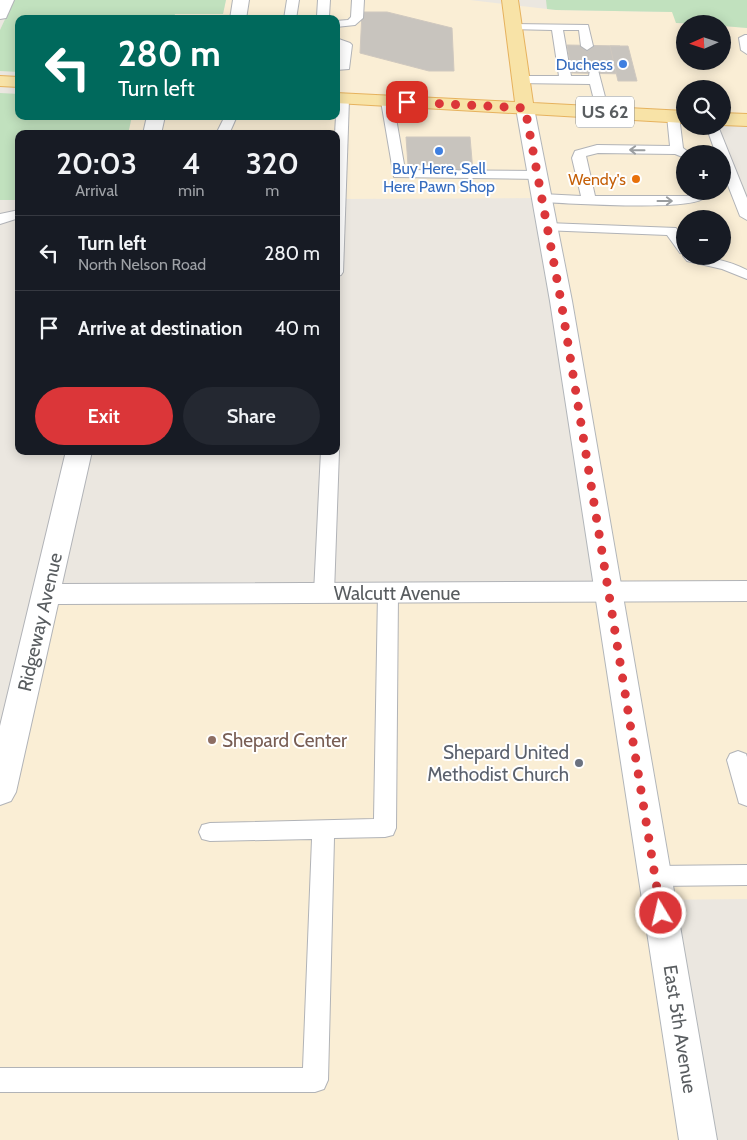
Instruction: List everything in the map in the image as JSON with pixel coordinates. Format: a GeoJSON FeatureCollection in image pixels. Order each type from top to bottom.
{"type":"FeatureCollection","features":[{"type":"Feature","properties":{"kind":"main road"},"geometry":{"type":"LineString","coordinates":[[0,14],[6,0]]}},
{"type":"Feature","properties":{"kind":"main road"},"geometry":{"type":"LineString","coordinates":[[239,15],[242,0]]}},
{"type":"Feature","properties":{"kind":"main road","name":"East 5th Avenue"},"geometry":{"type":"LineString","coordinates":[[510,0],[520,80],[563,311],[698,1140]]}},
{"type":"Feature","properties":{"kind":"main road"},"geometry":{"type":"LineString","coordinates":[[0,81],[15,82]]}},
{"type":"Feature","properties":{"kind":"main road"},"geometry":{"type":"LineString","coordinates":[[340,98],[525,108]]}},
{"type":"Feature","properties":{"kind":"main road","name":"US 62"},"geometry":{"type":"LineString","coordinates":[[525,108],[676,116]]}},
{"type":"Feature","properties":{"kind":"main road"},"geometry":{"type":"LineString","coordinates":[[731,119],[747,120]]}},
{"type":"Feature","properties":{"kind":"main road","name":"Ridgeway Avenue"},"geometry":{"type":"LineString","coordinates":[[0,792],[79,455]]}},
{"type":"Feature","properties":{"kind":"main road","name":"Walcutt Avenue"},"geometry":{"type":"LineString","coordinates":[[46,594],[608,592],[618,590],[747,591]]}},
{"type":"Feature","properties":{"kind":"lane"},"geometry":{"type":"LineString","coordinates":[[291,15],[293,0]]}},
{"type":"Feature","properties":{"kind":"lane"},"geometry":{"type":"LineString","coordinates":[[323,15],[324,0]]}},
{"type":"Feature","properties":{"kind":"lane"},"geometry":{"type":"LineString","coordinates":[[340,24],[351,23],[357,18],[358,0]]}},
{"type":"Feature","properties":{"kind":"lane"},"geometry":{"type":"LineString","coordinates":[[513,27],[584,27],[587,46]]}},
{"type":"Feature","properties":{"kind":"lane"},"geometry":{"type":"LineString","coordinates":[[557,27],[566,80]]}},
{"type":"Feature","properties":{"kind":"lane"},"geometry":{"type":"LineString","coordinates":[[747,38],[745,38],[747,50]]}},
{"type":"Feature","properties":{"kind":"lane"},"geometry":{"type":"LineString","coordinates":[[340,42],[346,44],[345,66],[340,66]]}},
{"type":"Feature","properties":{"kind":"lane"},"geometry":{"type":"LineString","coordinates":[[520,80],[566,80],[594,76],[603,112]]}},
{"type":"Feature","properties":{"kind":"lane"},"geometry":{"type":"LineString","coordinates":[[387,101],[399,174],[540,187],[594,199],[676,200]]}},
{"type":"Feature","properties":{"kind":"lane"},"geometry":{"type":"LineString","coordinates":[[716,135],[747,216]]}},
{"type":"Feature","properties":{"kind":"lane"},"geometry":{"type":"LineString","coordinates":[[594,199],[579,158],[580,154],[597,149],[676,152]]}},
{"type":"Feature","properties":{"kind":"lane"},"geometry":{"type":"LineString","coordinates":[[0,220],[4,217],[15,215]]}},
{"type":"Feature","properties":{"kind":"lane"},"geometry":{"type":"LineString","coordinates":[[547,227],[671,231],[676,238]]}},
{"type":"Feature","properties":{"kind":"lane"},"geometry":{"type":"LineString","coordinates":[[723,265],[747,275]]}},
{"type":"Feature","properties":{"kind":"lane"},"geometry":{"type":"LineString","coordinates":[[324,593],[330,455]]}},
{"type":"Feature","properties":{"kind":"lane"},"geometry":{"type":"LineString","coordinates":[[210,832],[385,828],[388,593]]}},
{"type":"Feature","properties":{"kind":"lane"},"geometry":{"type":"LineString","coordinates":[[738,760],[747,797]]}},
{"type":"Feature","properties":{"kind":"lane"},"geometry":{"type":"LineString","coordinates":[[0,1080],[315,1080],[323,829]]}},
{"type":"Feature","properties":{"kind":"lane"},"geometry":{"type":"LineString","coordinates":[[655,876],[747,875]]}},
{"type":"Feature","properties":{"kind":"shaded area"},"geometry":{"type":"Polygon","coordinates":[[[226,0],[470,0],[556,10],[673,12],[676,23],[676,70],[731,70],[731,27],[747,28],[747,121],[731,120],[731,80],[676,80],[676,135],[717,135],[721,145],[676,145],[676,200],[731,200],[731,173],[747,218],[747,899],[652,900],[691,1140],[0,1140],[0,779],[44,594],[596,590],[539,198],[340,199],[340,130],[129,130],[131,120],[340,120],[340,15],[175,15],[223,14],[226,0]]]}},
{"type":"Feature","properties":{"kind":"green space"},"geometry":{"type":"Polygon","coordinates":[[[14,0],[226,0],[223,14],[15,15],[15,72],[0,71],[0,30],[14,0]]]}},
{"type":"Feature","properties":{"kind":"green space"},"geometry":{"type":"Polygon","coordinates":[[[546,0],[747,0],[747,28],[731,27],[731,15],[676,15],[676,23],[672,12],[547,9],[546,0]]]}},
{"type":"Feature","properties":{"kind":"green space"},"geometry":{"type":"Polygon","coordinates":[[[0,93],[15,94],[15,120],[131,120],[129,130],[15,130],[15,200],[0,200],[0,93]]]}},
{"type":"Feature","properties":{"kind":"building"},"geometry":{"type":"Polygon","coordinates":[[[362,12],[387,12],[452,28],[454,71],[429,71],[360,53],[362,12]]]}},
{"type":"Feature","properties":{"kind":"building"},"geometry":{"type":"Polygon","coordinates":[[[567,45],[620,46],[628,74],[572,73],[567,45]]]}},
{"type":"Feature","properties":{"kind":"building","name":"Duchess"},"geometry":{"type":"Polygon","coordinates":[[[610,46],[628,46],[637,81],[618,81],[610,46]]]}},
{"type":"Feature","properties":{"kind":"building","name":"Buy Here, Sell Here Pawn Shop"},"geometry":{"type":"Polygon","coordinates":[[[406,137],[470,137],[473,172],[439,172],[437,165],[408,165],[406,137]]]}},
{"type":"Feature","properties":{"kind":"place","name":"Duchess"},"geometry":{"type":"Point","coordinates":[623,64]}},
{"type":"Feature","properties":{"kind":"place","name":"Buy Here, Sell Here Pawn Shop"},"geometry":{"type":"Point","coordinates":[439,151]}},
{"type":"Feature","properties":{"kind":"place","name":"Wendy's"},"geometry":{"type":"Point","coordinates":[636,179]}},
{"type":"Feature","properties":{"kind":"place","name":"Shepard Center"},"geometry":{"type":"Point","coordinates":[212,740]}},
{"type":"Feature","properties":{"kind":"place","name":"Shepard United Methodist Church"},"geometry":{"type":"Point","coordinates":[579,763]}},
{"type":"Feature","properties":{"kind":"route"},"geometry":{"type":"LineString","coordinates":[[407,102],[525,108],[561,301],[661,913]]}}]}
